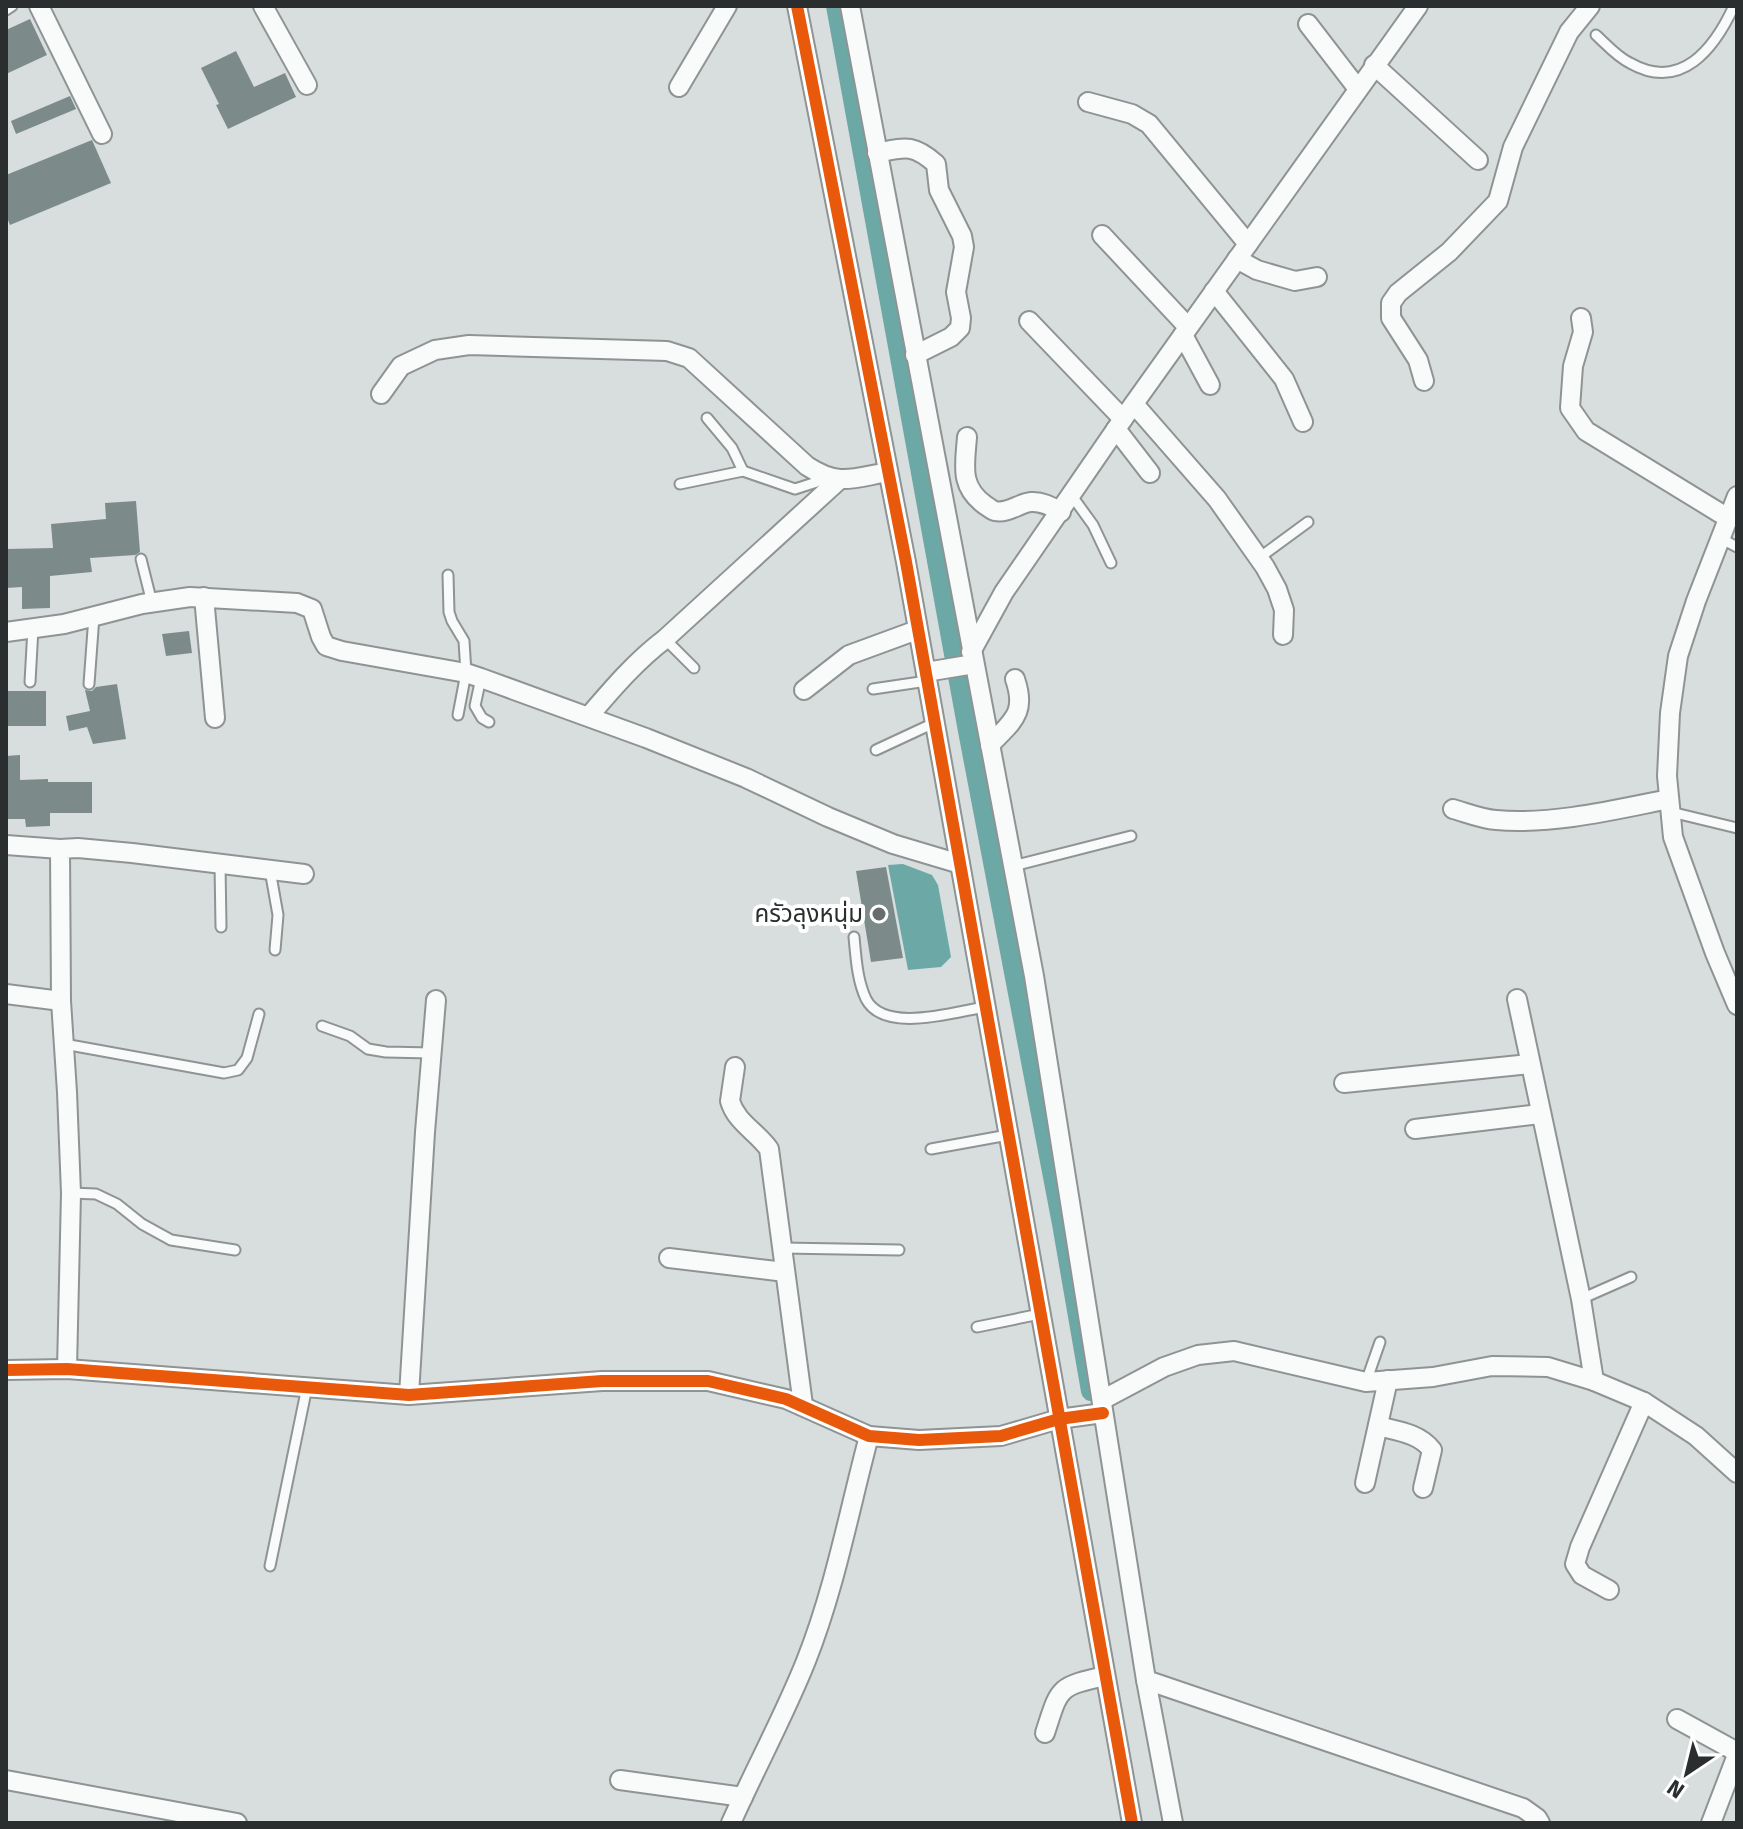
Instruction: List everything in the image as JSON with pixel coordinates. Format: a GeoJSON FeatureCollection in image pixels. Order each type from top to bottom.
{"type":"FeatureCollection","features":[{"type":"Feature","properties":{"kind":"street"},"geometry":{"type":"LineString","coordinates":[[39,6],[102,134]]}},
{"type":"Feature","properties":{"kind":"street"},"geometry":{"type":"LineString","coordinates":[[263,6],[307,85]]}},
{"type":"Feature","properties":{"kind":"street"},"geometry":{"type":"LineString","coordinates":[[679,87],[727,6]]}},
{"type":"Feature","properties":{"kind":"street"},"geometry":{"type":"LineString","coordinates":[[797,6],[917,630],[930,675],[934,723],[1040,1314],[1064,1419],[1132,1823]]}},
{"type":"Feature","properties":{"kind":"street"},"geometry":{"type":"LineString","coordinates":[[850,6],[969,660],[990,745],[1034,976],[1101,1409],[1173,1823]]}},
{"type":"Feature","properties":{"kind":"street"},"geometry":{"type":"LineString","coordinates":[[930,675],[969,660],[1004,592],[1124,417],[1418,6]]}},
{"type":"Feature","properties":{"kind":"street"},"geometry":{"type":"LineString","coordinates":[[1424,381],[1418,360],[1391,318],[1391,303],[1404,287],[1449,252],[1498,201],[1513,147],[1569,32],[1590,6]]}},
{"type":"Feature","properties":{"kind":"street"},"geometry":{"type":"LineString","coordinates":[[1308,24],[1358,89]]}},
{"type":"Feature","properties":{"kind":"street"},"geometry":{"type":"LineString","coordinates":[[1374,65],[1478,160]]}},
{"type":"Feature","properties":{"kind":"street"},"geometry":{"type":"LineString","coordinates":[[1088,102],[1132,114],[1149,124],[1257,270],[1295,281],[1317,277]]}},
{"type":"Feature","properties":{"kind":"street"},"geometry":{"type":"LineString","coordinates":[[877,153],[912,148],[936,164],[939,190],[962,236],[964,247],[956,292],[960,328],[951,337],[915,355]]}},
{"type":"Feature","properties":{"kind":"street"},"geometry":{"type":"LineString","coordinates":[[1102,235],[1186,331],[1210,385]]}},
{"type":"Feature","properties":{"kind":"street"},"geometry":{"type":"LineString","coordinates":[[1214,291],[1284,379],[1303,422]]}},
{"type":"Feature","properties":{"kind":"street"},"geometry":{"type":"LineString","coordinates":[[1581,318],[1583,332],[1573,366],[1570,408],[1586,431],[1728,518]]}},
{"type":"Feature","properties":{"kind":"street"},"geometry":{"type":"LineString","coordinates":[[1029,321],[1124,417],[1217,499],[1277,589],[1284,610],[1283,635]]}},
{"type":"Feature","properties":{"kind":"street"},"geometry":{"type":"LineString","coordinates":[[381,394],[401,366],[435,350],[469,345],[667,351],[689,358],[807,466],[834,479],[888,472]]}},
{"type":"Feature","properties":{"kind":"street"},"geometry":{"type":"LineString","coordinates":[[1124,417],[1150,473]]}},
{"type":"Feature","properties":{"kind":"street"},"geometry":{"type":"LineString","coordinates":[[967,437],[964,473],[969,488],[980,502],[994,511],[1009,510],[1032,502],[1061,512]]}},
{"type":"Feature","properties":{"kind":"street"},"geometry":{"type":"LineString","coordinates":[[589,716],[627,672],[834,479]]}},
{"type":"Feature","properties":{"kind":"street"},"geometry":{"type":"LineString","coordinates":[[1737,496],[1728,518],[1729,542],[1696,601],[1678,656],[1670,713],[1667,776],[1673,837],[1737,1005]]}},
{"type":"Feature","properties":{"kind":"street"},"geometry":{"type":"LineString","coordinates":[[6,632],[64,624],[190,597],[297,603],[312,609],[326,646],[474,675],[746,778],[893,844],[960,864]]}},
{"type":"Feature","properties":{"kind":"street"},"geometry":{"type":"LineString","coordinates":[[204,597],[215,718]]}},
{"type":"Feature","properties":{"kind":"street"},"geometry":{"type":"LineString","coordinates":[[804,690],[849,655],[917,630]]}},
{"type":"Feature","properties":{"kind":"street"},"geometry":{"type":"LineString","coordinates":[[990,745],[1012,721],[1020,706],[1015,679]]}},
{"type":"Feature","properties":{"kind":"street"},"geometry":{"type":"LineString","coordinates":[[1453,809],[1492,820],[1518,821],[1670,806]]}},
{"type":"Feature","properties":{"kind":"street"},"geometry":{"type":"LineString","coordinates":[[6,845],[91,849],[304,874]]}},
{"type":"Feature","properties":{"kind":"street"},"geometry":{"type":"LineString","coordinates":[[60,849],[61,1001],[71,1193],[67,1369]]}},
{"type":"Feature","properties":{"kind":"street"},"geometry":{"type":"LineString","coordinates":[[6,994],[61,1001]]}},
{"type":"Feature","properties":{"kind":"street"},"geometry":{"type":"LineString","coordinates":[[1517,999],[1581,1299],[1594,1381]]}},
{"type":"Feature","properties":{"kind":"street"},"geometry":{"type":"LineString","coordinates":[[409,1395],[436,1000]]}},
{"type":"Feature","properties":{"kind":"street"},"geometry":{"type":"LineString","coordinates":[[1344,1083],[1530,1064]]}},
{"type":"Feature","properties":{"kind":"street"},"geometry":{"type":"LineString","coordinates":[[735,1067],[731,1106],[769,1149],[803,1405]]}},
{"type":"Feature","properties":{"kind":"street"},"geometry":{"type":"LineString","coordinates":[[1415,1129],[1540,1114]]}},
{"type":"Feature","properties":{"kind":"street"},"geometry":{"type":"LineString","coordinates":[[669,1258],[785,1272]]}},
{"type":"Feature","properties":{"kind":"street"},"geometry":{"type":"LineString","coordinates":[[6,1370],[67,1369],[409,1395],[602,1381],[708,1381],[786,1399],[869,1436],[919,1440],[1001,1436],[1101,1409],[1164,1367],[1198,1355],[1234,1351],[1366,1382],[1433,1377],[1492,1366],[1548,1367],[1594,1381],[1644,1402],[1696,1436],[1737,1473]]}},
{"type":"Feature","properties":{"kind":"street"},"geometry":{"type":"LineString","coordinates":[[1365,1483],[1388,1380]]}},
{"type":"Feature","properties":{"kind":"street"},"geometry":{"type":"LineString","coordinates":[[1609,1590],[1582,1575],[1575,1564],[1644,1402]]}},
{"type":"Feature","properties":{"kind":"street"},"geometry":{"type":"LineString","coordinates":[[1378,1426],[1415,1436],[1432,1450],[1423,1488]]}},
{"type":"Feature","properties":{"kind":"street"},"geometry":{"type":"LineString","coordinates":[[731,1823],[807,1659],[836,1573],[869,1436]]}},
{"type":"Feature","properties":{"kind":"street"},"geometry":{"type":"LineString","coordinates":[[1045,1733],[1061,1691],[1075,1683],[1105,1676]]}},
{"type":"Feature","properties":{"kind":"street"},"geometry":{"type":"LineString","coordinates":[[1146,1680],[1523,1808],[1540,1823]]}},
{"type":"Feature","properties":{"kind":"street"},"geometry":{"type":"LineString","coordinates":[[1677,1719],[1737,1753],[1711,1823]]}},
{"type":"Feature","properties":{"kind":"street"},"geometry":{"type":"LineString","coordinates":[[6,1780],[200,1820],[237,1823]]}},
{"type":"Feature","properties":{"kind":"street"},"geometry":{"type":"LineString","coordinates":[[620,1780],[743,1797]]}},
{"type":"Feature","properties":{"kind":"lane"},"geometry":{"type":"LineString","coordinates":[[6,10],[12,6]]}},
{"type":"Feature","properties":{"kind":"lane"},"geometry":{"type":"LineString","coordinates":[[1596,35],[1627,62],[1649,72],[1675,71],[1694,63],[1715,42],[1734,6]]}},
{"type":"Feature","properties":{"kind":"lane"},"geometry":{"type":"LineString","coordinates":[[707,418],[732,448],[743,471]]}},
{"type":"Feature","properties":{"kind":"lane"},"geometry":{"type":"LineString","coordinates":[[680,484],[743,471],[795,489],[834,479]]}},
{"type":"Feature","properties":{"kind":"lane"},"geometry":{"type":"LineString","coordinates":[[1072,496],[1093,525],[1111,563]]}},
{"type":"Feature","properties":{"kind":"lane"},"geometry":{"type":"LineString","coordinates":[[1259,558],[1308,522]]}},
{"type":"Feature","properties":{"kind":"lane"},"geometry":{"type":"LineString","coordinates":[[141,559],[152,603]]}},
{"type":"Feature","properties":{"kind":"lane"},"geometry":{"type":"LineString","coordinates":[[448,575],[449,612],[464,641],[474,675],[475,706],[482,718],[489,722]]}},
{"type":"Feature","properties":{"kind":"lane"},"geometry":{"type":"LineString","coordinates":[[89,684],[94,616]]}},
{"type":"Feature","properties":{"kind":"lane"},"geometry":{"type":"LineString","coordinates":[[30,682],[33,628]]}},
{"type":"Feature","properties":{"kind":"lane"},"geometry":{"type":"LineString","coordinates":[[665,639],[694,668]]}},
{"type":"Feature","properties":{"kind":"lane"},"geometry":{"type":"LineString","coordinates":[[458,715],[474,675]]}},
{"type":"Feature","properties":{"kind":"lane"},"geometry":{"type":"LineString","coordinates":[[873,689],[930,675]]}},
{"type":"Feature","properties":{"kind":"lane"},"geometry":{"type":"LineString","coordinates":[[876,750],[934,723]]}},
{"type":"Feature","properties":{"kind":"lane"},"geometry":{"type":"LineString","coordinates":[[1670,806],[1737,828]]}},
{"type":"Feature","properties":{"kind":"lane"},"geometry":{"type":"LineString","coordinates":[[1013,866],[1131,836]]}},
{"type":"Feature","properties":{"kind":"lane"},"geometry":{"type":"LineString","coordinates":[[220,864],[221,927]]}},
{"type":"Feature","properties":{"kind":"lane"},"geometry":{"type":"LineString","coordinates":[[270,870],[278,915],[275,950]]}},
{"type":"Feature","properties":{"kind":"lane"},"geometry":{"type":"LineString","coordinates":[[854,937],[862,987],[867,1001],[879,1013],[893,1018],[915,1018],[985,1007]]}},
{"type":"Feature","properties":{"kind":"lane"},"geometry":{"type":"LineString","coordinates":[[64,1044],[224,1073],[238,1070],[247,1058],[259,1014]]}},
{"type":"Feature","properties":{"kind":"lane"},"geometry":{"type":"LineString","coordinates":[[322,1026],[350,1036],[368,1049],[431,1053]]}},
{"type":"Feature","properties":{"kind":"lane"},"geometry":{"type":"LineString","coordinates":[[931,1149],[1008,1135]]}},
{"type":"Feature","properties":{"kind":"lane"},"geometry":{"type":"LineString","coordinates":[[71,1193],[96,1194],[117,1204],[142,1224],[171,1240],[235,1250]]}},
{"type":"Feature","properties":{"kind":"lane"},"geometry":{"type":"LineString","coordinates":[[783,1248],[899,1250]]}},
{"type":"Feature","properties":{"kind":"lane"},"geometry":{"type":"LineString","coordinates":[[1581,1299],[1631,1277]]}},
{"type":"Feature","properties":{"kind":"lane"},"geometry":{"type":"LineString","coordinates":[[977,1327],[1040,1314]]}},
{"type":"Feature","properties":{"kind":"lane"},"geometry":{"type":"LineString","coordinates":[[1366,1382],[1380,1342]]}},
{"type":"Feature","properties":{"kind":"lane"},"geometry":{"type":"LineString","coordinates":[[270,1566],[307,1387]]}},
{"type":"Feature","properties":{"kind":"water"},"geometry":{"type":"Polygon","coordinates":[[[903,864],[932,875],[938,885],[951,957],[941,967],[908,970],[888,865],[903,864]]]}},
{"type":"Feature","properties":{"kind":"building"},"geometry":{"type":"Polygon","coordinates":[[[30,19],[47,55],[6,74],[6,30],[30,19]]]}},
{"type":"Feature","properties":{"kind":"building"},"geometry":{"type":"Polygon","coordinates":[[[236,51],[254,87],[285,73],[296,97],[228,129],[201,68],[236,51]]]}},
{"type":"Feature","properties":{"kind":"building"},"geometry":{"type":"Polygon","coordinates":[[[70,96],[76,109],[16,134],[11,121],[70,96]]]}},
{"type":"Feature","properties":{"kind":"building"},"geometry":{"type":"Polygon","coordinates":[[[92,140],[111,183],[10,225],[6,215],[6,175],[92,140]]]}},
{"type":"Feature","properties":{"kind":"building"},"geometry":{"type":"Polygon","coordinates":[[[136,501],[140,552],[90,558],[92,572],[50,576],[50,608],[22,609],[22,587],[6,588],[6,549],[53,548],[51,524],[106,519],[105,503],[136,501]]]}},
{"type":"Feature","properties":{"kind":"building"},"geometry":{"type":"Polygon","coordinates":[[[189,631],[192,653],[166,656],[162,634],[189,631]]]}},
{"type":"Feature","properties":{"kind":"building"},"geometry":{"type":"Polygon","coordinates":[[[117,684],[126,739],[93,744],[87,727],[69,731],[66,716],[90,711],[85,690],[117,684]]]}},
{"type":"Feature","properties":{"kind":"building"},"geometry":{"type":"Polygon","coordinates":[[[6,691],[46,691],[46,726],[6,726],[6,691]]]}},
{"type":"Feature","properties":{"kind":"building"},"geometry":{"type":"Polygon","coordinates":[[[20,755],[20,780],[92,782],[92,813],[50,813],[50,826],[26,827],[25,819],[6,819],[6,756],[20,755]]]}},
{"type":"Feature","properties":{"kind":"building","name":"ครัวลุงหนุ่ม"},"geometry":{"type":"Polygon","coordinates":[[[886,867],[903,958],[871,962],[856,871],[886,867]]]}},
{"type":"Feature","properties":{"kind":"waterway"},"geometry":{"type":"LineString","coordinates":[[836,6],[1091,1391]]}},
{"type":"Feature","properties":{"kind":"cycle path"},"geometry":{"type":"LineString","coordinates":[[797,6],[906,562],[1132,1823]]}},
{"type":"Feature","properties":{"kind":"cycle path"},"geometry":{"type":"LineString","coordinates":[[6,1370],[67,1369],[409,1395],[602,1381],[708,1381],[786,1399],[869,1436],[919,1440],[1001,1436],[1059,1419],[1103,1413]]}},
{"type":"Feature","properties":{"kind":"place","name":"ครัวลุงหนุ่ม"},"geometry":{"type":"Point","coordinates":[879,914]}}]}
